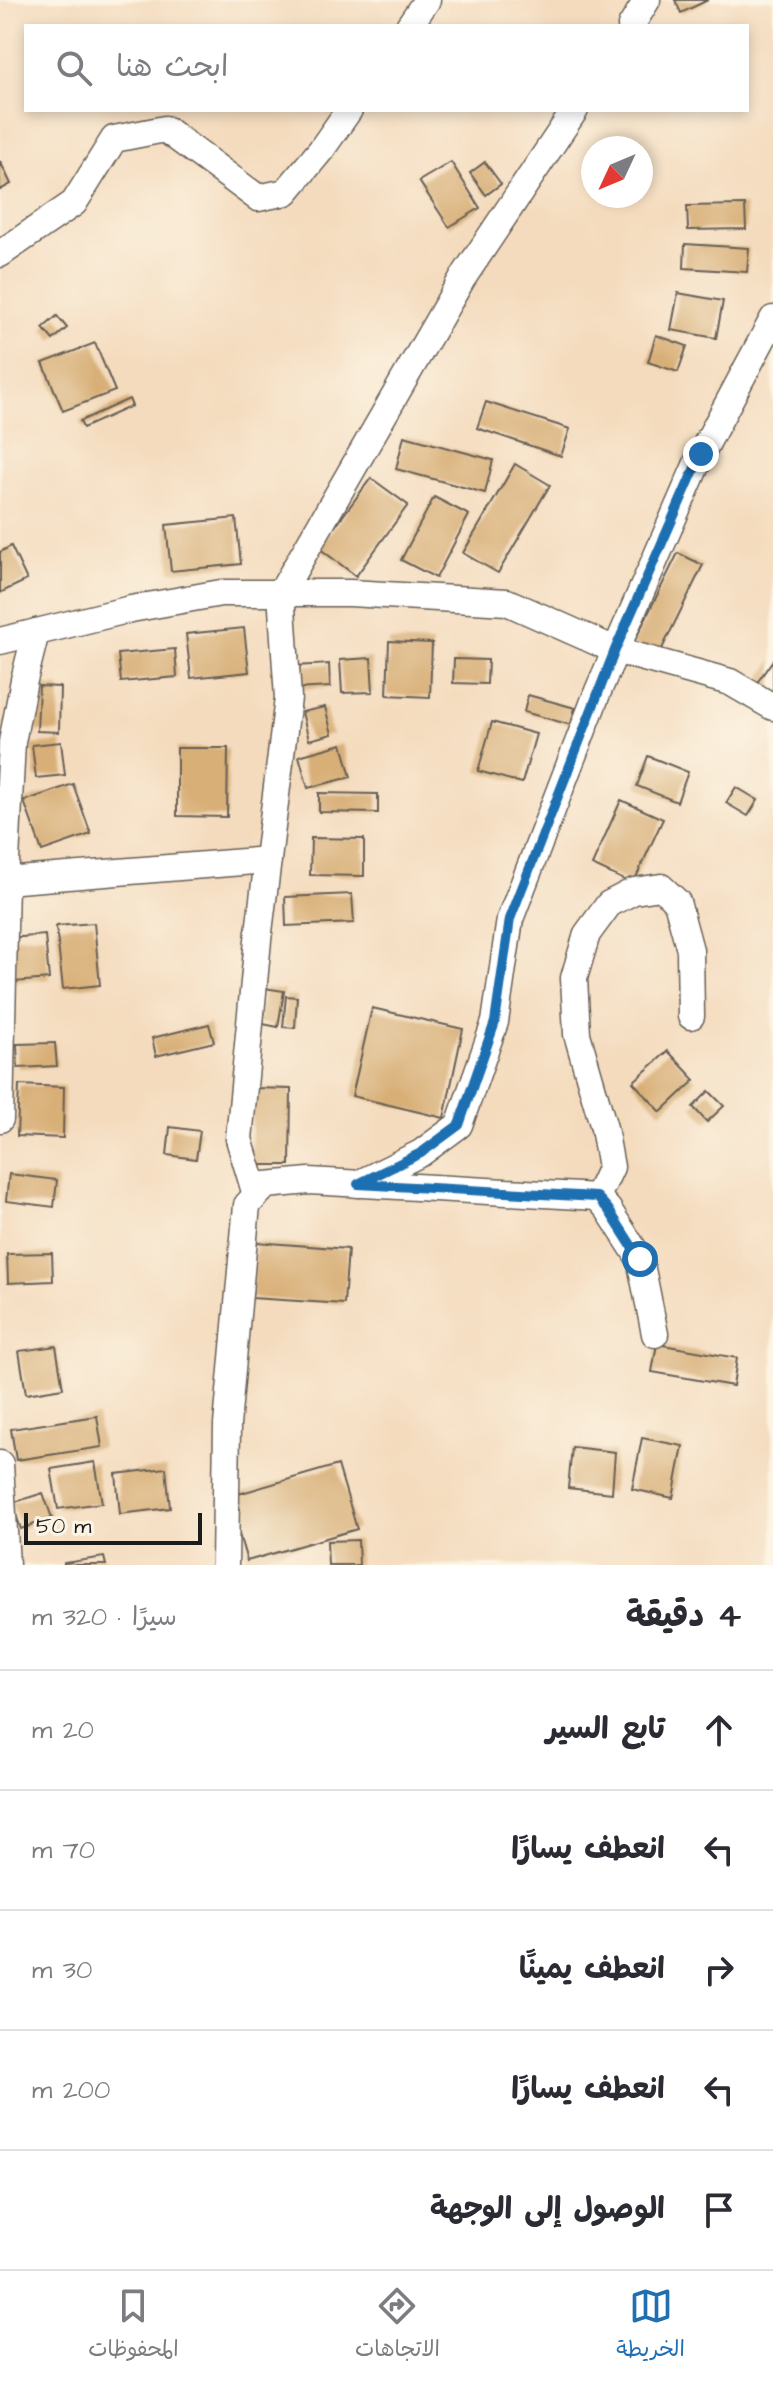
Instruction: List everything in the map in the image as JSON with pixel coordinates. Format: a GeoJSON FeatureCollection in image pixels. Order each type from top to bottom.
{"type":"FeatureCollection","features":[{"type":"Feature","properties":{"kind":"street"},"geometry":{"type":"LineString","coordinates":[[410,24],[427,0]]}},
{"type":"Feature","properties":{"kind":"street"},"geometry":{"type":"LineString","coordinates":[[632,24],[647,0]]}},
{"type":"Feature","properties":{"kind":"street"},"geometry":{"type":"LineString","coordinates":[[0,254],[74,203],[114,139],[165,129],[258,198],[286,192],[348,112]]}},
{"type":"Feature","properties":{"kind":"street"},"geometry":{"type":"LineString","coordinates":[[256,1195],[239,1139],[258,940],[288,698],[281,593],[462,279],[574,112]]}},
{"type":"Feature","properties":{"kind":"street"},"geometry":{"type":"LineString","coordinates":[[358,1184],[421,1153],[459,1125],[495,1022],[510,919],[615,650],[701,454],[773,319]]}},
{"type":"Feature","properties":{"kind":"street"},"geometry":{"type":"LineString","coordinates":[[0,641],[131,609],[221,593],[350,593],[507,602],[615,650],[730,682],[773,707]]}},
{"type":"Feature","properties":{"kind":"street"},"geometry":{"type":"LineString","coordinates":[[0,1119],[5,881],[12,742],[36,632]]}},
{"type":"Feature","properties":{"kind":"street"},"geometry":{"type":"LineString","coordinates":[[5,881],[268,860]]}},
{"type":"Feature","properties":{"kind":"street"},"geometry":{"type":"LineString","coordinates":[[597,1197],[611,1167],[604,1128],[577,1034],[574,978],[587,934],[609,904],[634,891],[661,887],[677,902],[690,950],[691,1016]]}},
{"type":"Feature","properties":{"kind":"street"},"geometry":{"type":"LineString","coordinates":[[225,1565],[227,1425],[247,1205],[266,1185],[309,1181],[597,1197],[640,1259],[655,1334]]}},
{"type":"Feature","properties":{"kind":"street"},"geometry":{"type":"LineString","coordinates":[[0,1464],[6,1565]]}},
{"type":"Feature","properties":{"kind":"building"},"geometry":{"type":"Polygon","coordinates":[[[675,0],[708,0],[681,13],[675,0]]]}},
{"type":"Feature","properties":{"kind":"building"},"geometry":{"type":"Polygon","coordinates":[[[0,161],[11,184],[0,190],[0,161]]]}},
{"type":"Feature","properties":{"kind":"building"},"geometry":{"type":"Polygon","coordinates":[[[451,162],[480,208],[449,227],[419,181],[451,162]]]}},
{"type":"Feature","properties":{"kind":"building"},"geometry":{"type":"Polygon","coordinates":[[[485,162],[501,184],[486,195],[470,173],[485,162]]]}},
{"type":"Feature","properties":{"kind":"building"},"geometry":{"type":"Polygon","coordinates":[[[745,205],[746,229],[688,230],[687,206],[745,205]]]}},
{"type":"Feature","properties":{"kind":"building"},"geometry":{"type":"Polygon","coordinates":[[[685,244],[749,248],[747,272],[684,268],[685,244]]]}},
{"type":"Feature","properties":{"kind":"building"},"geometry":{"type":"Polygon","coordinates":[[[678,293],[723,301],[716,338],[671,330],[678,293]]]}},
{"type":"Feature","properties":{"kind":"building"},"geometry":{"type":"Polygon","coordinates":[[[57,316],[67,328],[53,340],[43,328],[57,316]]]}},
{"type":"Feature","properties":{"kind":"building"},"geometry":{"type":"Polygon","coordinates":[[[656,335],[687,346],[678,372],[648,362],[656,335]]]}},
{"type":"Feature","properties":{"kind":"building"},"geometry":{"type":"Polygon","coordinates":[[[95,343],[115,391],[63,411],[43,363],[95,343]]]}},
{"type":"Feature","properties":{"kind":"building"},"geometry":{"type":"Polygon","coordinates":[[[129,399],[132,406],[83,428],[80,421],[129,399]]]}},
{"type":"Feature","properties":{"kind":"building"},"geometry":{"type":"Polygon","coordinates":[[[486,402],[570,429],[561,456],[477,428],[486,402]]]}},
{"type":"Feature","properties":{"kind":"building"},"geometry":{"type":"Polygon","coordinates":[[[404,436],[493,460],[485,493],[396,469],[404,436]]]}},
{"type":"Feature","properties":{"kind":"building"},"geometry":{"type":"Polygon","coordinates":[[[515,464],[550,485],[498,573],[463,553],[515,464]]]}},
{"type":"Feature","properties":{"kind":"building"},"geometry":{"type":"Polygon","coordinates":[[[371,478],[408,505],[356,576],[319,548],[371,478]]]}},
{"type":"Feature","properties":{"kind":"building"},"geometry":{"type":"Polygon","coordinates":[[[434,497],[469,515],[436,578],[401,560],[434,497]]]}},
{"type":"Feature","properties":{"kind":"building"},"geometry":{"type":"Polygon","coordinates":[[[236,518],[241,564],[171,571],[166,525],[236,518]]]}},
{"type":"Feature","properties":{"kind":"building"},"geometry":{"type":"Polygon","coordinates":[[[11,546],[27,580],[0,593],[0,552],[11,546]]]}},
{"type":"Feature","properties":{"kind":"building"},"geometry":{"type":"Polygon","coordinates":[[[678,553],[703,565],[658,657],[633,644],[678,553]]]}},
{"type":"Feature","properties":{"kind":"building"},"geometry":{"type":"Polygon","coordinates":[[[244,628],[249,672],[191,678],[186,634],[244,628]]]}},
{"type":"Feature","properties":{"kind":"building"},"geometry":{"type":"Polygon","coordinates":[[[389,641],[432,643],[430,697],[387,695],[389,641]]]}},
{"type":"Feature","properties":{"kind":"building"},"geometry":{"type":"Polygon","coordinates":[[[175,649],[177,677],[121,682],[118,654],[175,649]]]}},
{"type":"Feature","properties":{"kind":"building"},"geometry":{"type":"Polygon","coordinates":[[[371,658],[373,692],[342,693],[340,660],[371,658]]]}},
{"type":"Feature","properties":{"kind":"building"},"geometry":{"type":"Polygon","coordinates":[[[454,659],[488,660],[487,684],[453,683],[454,659]]]}},
{"type":"Feature","properties":{"kind":"building"},"geometry":{"type":"Polygon","coordinates":[[[773,660],[773,695],[754,687],[773,660]]]}},
{"type":"Feature","properties":{"kind":"building"},"geometry":{"type":"Polygon","coordinates":[[[329,664],[330,687],[296,689],[295,666],[329,664]]]}},
{"type":"Feature","properties":{"kind":"building"},"geometry":{"type":"Polygon","coordinates":[[[39,686],[60,687],[59,732],[37,731],[39,686]]]}},
{"type":"Feature","properties":{"kind":"building"},"geometry":{"type":"Polygon","coordinates":[[[528,695],[575,708],[571,725],[524,712],[528,695]]]}},
{"type":"Feature","properties":{"kind":"building"},"geometry":{"type":"Polygon","coordinates":[[[325,707],[332,734],[309,740],[302,712],[325,707]]]}},
{"type":"Feature","properties":{"kind":"building"},"geometry":{"type":"Polygon","coordinates":[[[492,722],[536,734],[522,783],[478,771],[492,722]]]}},
{"type":"Feature","properties":{"kind":"building"},"geometry":{"type":"Polygon","coordinates":[[[61,742],[65,775],[36,778],[32,745],[61,742]]]}},
{"type":"Feature","properties":{"kind":"building"},"geometry":{"type":"Polygon","coordinates":[[[342,744],[351,777],[308,788],[299,756],[342,744]]]}},
{"type":"Feature","properties":{"kind":"building"},"geometry":{"type":"Polygon","coordinates":[[[177,748],[228,748],[227,817],[177,816],[177,748]]]}},
{"type":"Feature","properties":{"kind":"building"},"geometry":{"type":"Polygon","coordinates":[[[648,756],[688,772],[677,802],[637,786],[648,756]]]}},
{"type":"Feature","properties":{"kind":"building"},"geometry":{"type":"Polygon","coordinates":[[[73,784],[91,834],[42,851],[24,801],[73,784]]]}},
{"type":"Feature","properties":{"kind":"building"},"geometry":{"type":"Polygon","coordinates":[[[736,787],[758,800],[748,816],[726,803],[736,787]]]}},
{"type":"Feature","properties":{"kind":"building"},"geometry":{"type":"Polygon","coordinates":[[[319,793],[378,794],[378,813],[319,812],[319,793]]]}},
{"type":"Feature","properties":{"kind":"building"},"geometry":{"type":"Polygon","coordinates":[[[621,800],[663,819],[633,884],[592,865],[621,800]]]}},
{"type":"Feature","properties":{"kind":"building"},"geometry":{"type":"Polygon","coordinates":[[[311,838],[364,839],[364,876],[310,875],[311,838]]]}},
{"type":"Feature","properties":{"kind":"building"},"geometry":{"type":"Polygon","coordinates":[[[352,894],[354,923],[286,926],[285,897],[352,894]]]}},
{"type":"Feature","properties":{"kind":"building"},"geometry":{"type":"Polygon","coordinates":[[[94,923],[100,985],[63,989],[56,926],[94,923]]]}},
{"type":"Feature","properties":{"kind":"building"},"geometry":{"type":"Polygon","coordinates":[[[45,935],[49,979],[14,982],[10,938],[45,935]]]}},
{"type":"Feature","properties":{"kind":"building"},"geometry":{"type":"Polygon","coordinates":[[[264,988],[284,991],[278,1027],[258,1023],[264,988]]]}},
{"type":"Feature","properties":{"kind":"building"},"geometry":{"type":"Polygon","coordinates":[[[286,996],[297,997],[295,1028],[283,1027],[286,996]]]}},
{"type":"Feature","properties":{"kind":"building"},"geometry":{"type":"Polygon","coordinates":[[[372,1008],[463,1029],[444,1118],[352,1096],[372,1008]]]}},
{"type":"Feature","properties":{"kind":"building"},"geometry":{"type":"Polygon","coordinates":[[[209,1024],[214,1042],[156,1056],[152,1038],[209,1024]]]}},
{"type":"Feature","properties":{"kind":"building"},"geometry":{"type":"Polygon","coordinates":[[[55,1043],[57,1066],[18,1068],[17,1044],[55,1043]]]}},
{"type":"Feature","properties":{"kind":"building"},"geometry":{"type":"Polygon","coordinates":[[[668,1051],[695,1080],[661,1112],[633,1082],[668,1051]]]}},
{"type":"Feature","properties":{"kind":"building"},"geometry":{"type":"Polygon","coordinates":[[[19,1085],[64,1087],[63,1138],[17,1136],[19,1085]]]}},
{"type":"Feature","properties":{"kind":"building"},"geometry":{"type":"Polygon","coordinates":[[[253,1088],[291,1089],[290,1165],[251,1165],[253,1088]]]}},
{"type":"Feature","properties":{"kind":"building"},"geometry":{"type":"Polygon","coordinates":[[[709,1091],[724,1106],[707,1122],[693,1107],[709,1091]]]}},
{"type":"Feature","properties":{"kind":"building"},"geometry":{"type":"Polygon","coordinates":[[[170,1127],[200,1131],[196,1159],[167,1155],[170,1127]]]}},
{"type":"Feature","properties":{"kind":"building"},"geometry":{"type":"Polygon","coordinates":[[[9,1174],[57,1180],[54,1207],[6,1201],[9,1174]]]}},
{"type":"Feature","properties":{"kind":"building"},"geometry":{"type":"Polygon","coordinates":[[[256,1242],[348,1249],[344,1304],[252,1298],[256,1242]]]}},
{"type":"Feature","properties":{"kind":"building"},"geometry":{"type":"Polygon","coordinates":[[[52,1253],[53,1281],[8,1283],[7,1254],[52,1253]]]}},
{"type":"Feature","properties":{"kind":"building"},"geometry":{"type":"Polygon","coordinates":[[[657,1344],[737,1358],[733,1386],[652,1372],[657,1344]]]}},
{"type":"Feature","properties":{"kind":"building"},"geometry":{"type":"Polygon","coordinates":[[[56,1346],[63,1388],[26,1394],[19,1351],[56,1346]]]}},
{"type":"Feature","properties":{"kind":"building"},"geometry":{"type":"Polygon","coordinates":[[[97,1416],[102,1447],[16,1460],[11,1429],[97,1416]]]}},
{"type":"Feature","properties":{"kind":"building"},"geometry":{"type":"Polygon","coordinates":[[[642,1438],[683,1446],[673,1498],[632,1489],[642,1438]]]}},
{"type":"Feature","properties":{"kind":"building"},"geometry":{"type":"Polygon","coordinates":[[[572,1447],[615,1452],[612,1493],[568,1488],[572,1447]]]}},
{"type":"Feature","properties":{"kind":"building"},"geometry":{"type":"Polygon","coordinates":[[[95,1462],[102,1503],[58,1509],[51,1469],[95,1462]]]}},
{"type":"Feature","properties":{"kind":"building"},"geometry":{"type":"Polygon","coordinates":[[[338,1465],[357,1529],[247,1561],[228,1497],[338,1465]]]}},
{"type":"Feature","properties":{"kind":"building"},"geometry":{"type":"Polygon","coordinates":[[[166,1468],[170,1508],[120,1514],[116,1474],[166,1468]]]}},
{"type":"Feature","properties":{"kind":"building"},"geometry":{"type":"Polygon","coordinates":[[[43,1493],[52,1518],[21,1529],[12,1503],[43,1493]]]}},
{"type":"Feature","properties":{"kind":"building"},"geometry":{"type":"Polygon","coordinates":[[[358,1540],[359,1565],[328,1565],[327,1541],[358,1540]]]}},
{"type":"Feature","properties":{"kind":"building"},"geometry":{"type":"Polygon","coordinates":[[[104,1557],[106,1565],[64,1565],[64,1563],[104,1557]]]}},
{"type":"Feature","properties":{"kind":"route"},"geometry":{"type":"LineString","coordinates":[[640,1259],[597,1197],[358,1184],[421,1153],[459,1125],[495,1022],[510,919],[598,691],[701,454]]}}]}
